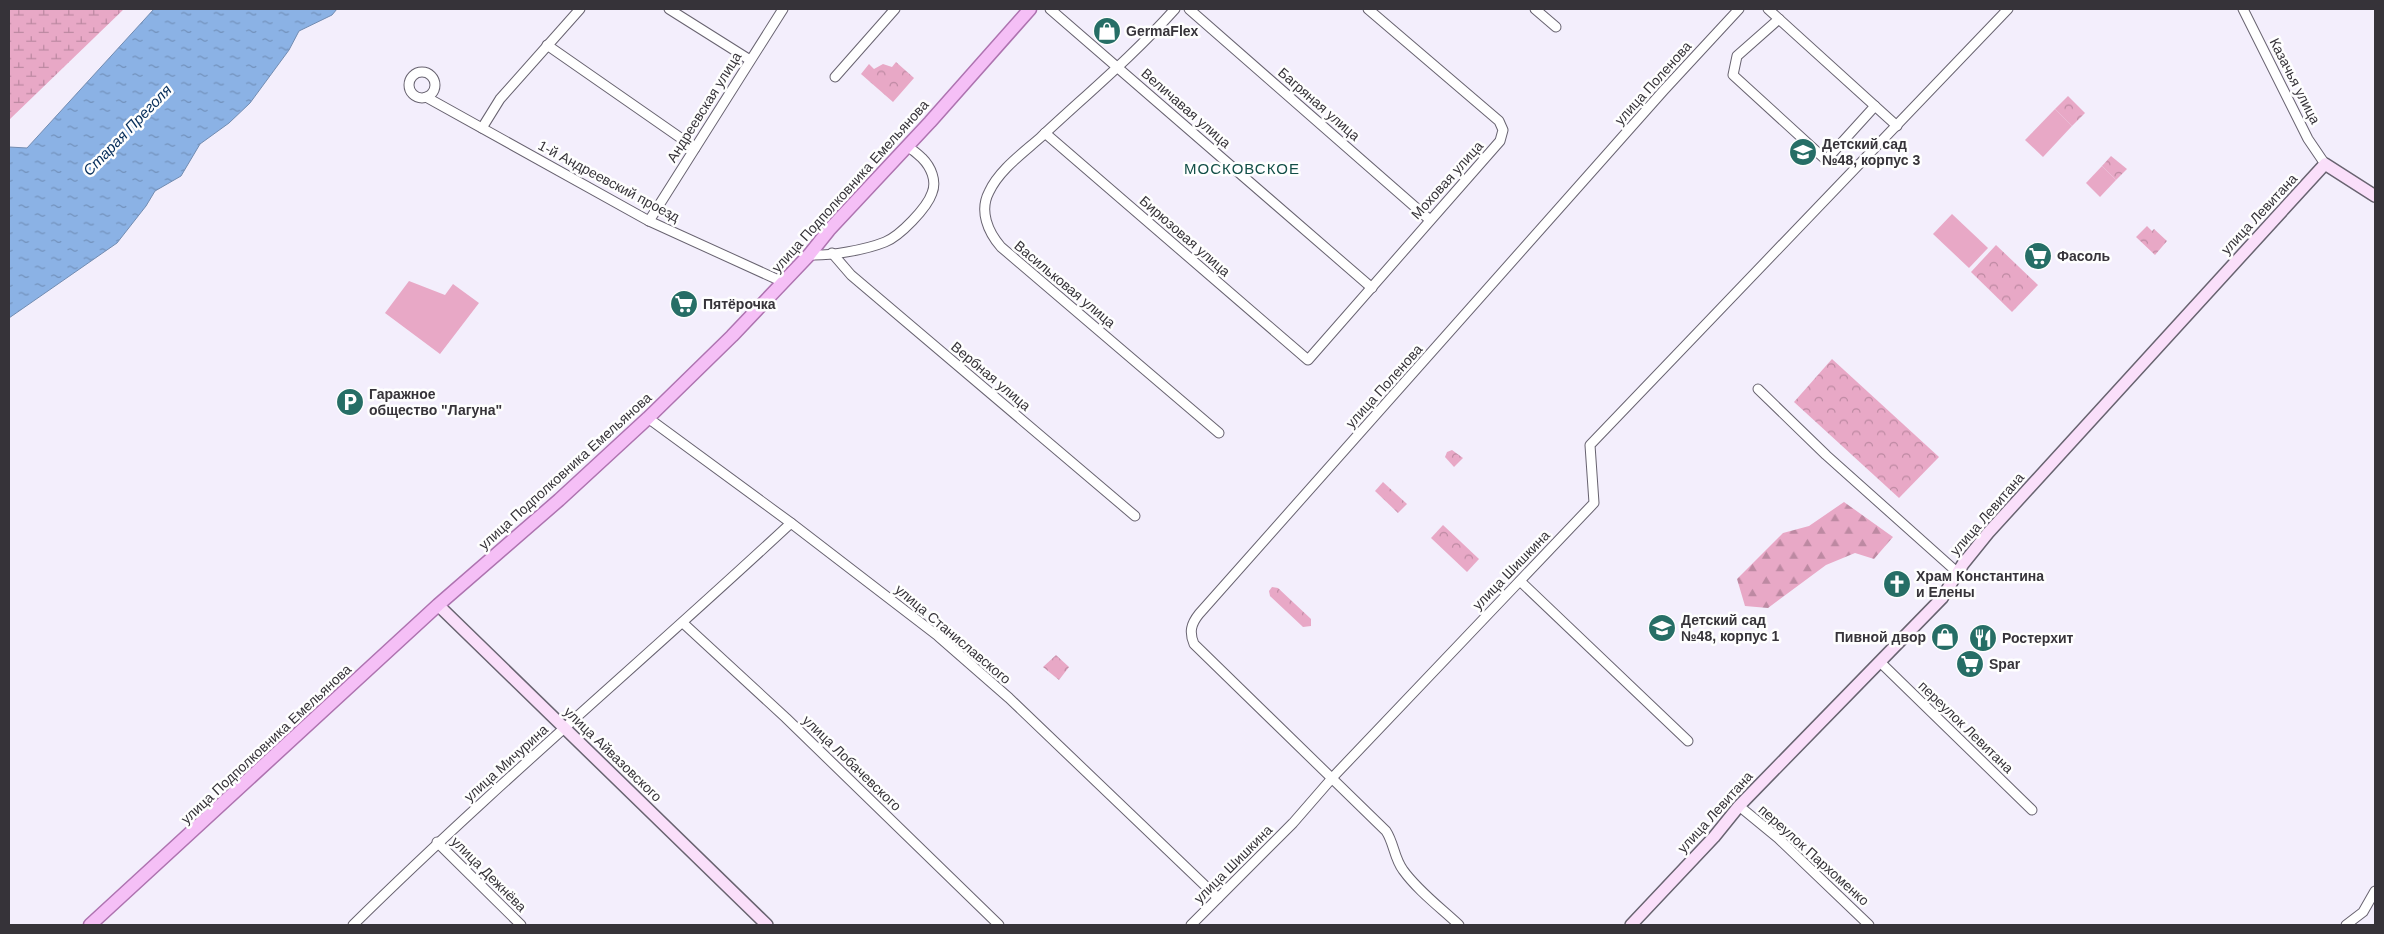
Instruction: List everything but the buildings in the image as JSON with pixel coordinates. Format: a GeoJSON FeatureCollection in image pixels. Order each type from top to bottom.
{"type":"FeatureCollection","features":[{"type":"Feature","properties":{"kind":"main road","name":"улица Подполковника Емельянова"},"geometry":{"type":"LineString","coordinates":[[90,925],[438,605],[559,500],[648,418],[809,255],[829,230],[907,147],[1030,9]]}},
{"type":"Feature","properties":{"kind":"street"},"geometry":{"type":"LineString","coordinates":[[482,128],[500,99],[580,9]]}},
{"type":"Feature","properties":{"kind":"street"},"geometry":{"type":"LineString","coordinates":[[669,9],[750,60]]}},
{"type":"Feature","properties":{"kind":"street","name":"Андреевская улица"},"geometry":{"type":"LineString","coordinates":[[649,221],[783,9]]}},
{"type":"Feature","properties":{"kind":"street"},"geometry":{"type":"LineString","coordinates":[[835,76],[895,9]]}},
{"type":"Feature","properties":{"kind":"street","name":"Величавая улица"},"geometry":{"type":"LineString","coordinates":[[1050,9],[1372,288]]}},
{"type":"Feature","properties":{"kind":"street"},"geometry":{"type":"LineString","coordinates":[[1045,133],[1090,90],[1118,68],[1175,9]]}},
{"type":"Feature","properties":{"kind":"street","name":"Багряная улица"},"geometry":{"type":"LineString","coordinates":[[1189,9],[1430,220]]}},
{"type":"Feature","properties":{"kind":"street","name":"Моховая улица"},"geometry":{"type":"LineString","coordinates":[[1308,360],[1500,141],[1503,130],[1499,121],[1368,9]]}},
{"type":"Feature","properties":{"kind":"street"},"geometry":{"type":"LineString","coordinates":[[1535,9],[1556,27]]}},
{"type":"Feature","properties":{"kind":"street","name":"улица Поленова"},"geometry":{"type":"LineString","coordinates":[[1459,925],[1403,871],[1396,858],[1392,839],[1386,831],[1194,644],[1191,631],[1195,619],[1664,90],[1739,9]]}},
{"type":"Feature","properties":{"kind":"street"},"geometry":{"type":"LineString","coordinates":[[1768,9],[1897,126]]}},
{"type":"Feature","properties":{"kind":"street","name":"улица Шишкина"},"geometry":{"type":"LineString","coordinates":[[1191,925],[1293,824],[1332,777],[1594,503],[1590,445],[2008,9]]}},
{"type":"Feature","properties":{"kind":"street","name":"Казачья улица"},"geometry":{"type":"LineString","coordinates":[[2243,9],[2308,139],[2325,164]]}},
{"type":"Feature","properties":{"kind":"street"},"geometry":{"type":"LineString","coordinates":[[1779,19],[1737,56],[1733,75],[1826,160],[1875,106]]}},
{"type":"Feature","properties":{"kind":"street"},"geometry":{"type":"LineString","coordinates":[[547,44],[695,148]]}},
{"type":"Feature","properties":{"kind":"street","name":"1-й Андреевский проезд"},"geometry":{"type":"LineString","coordinates":[[426,97],[649,221],[783,282]]}},
{"type":"Feature","properties":{"kind":"street","name":"Бирюзовая улица"},"geometry":{"type":"LineString","coordinates":[[1045,133],[1308,360]]}},
{"type":"Feature","properties":{"kind":"street","name":"Васильковая улица"},"geometry":{"type":"LineString","coordinates":[[1045,133],[1000,174],[988,192],[985,211],[990,234],[1001,247],[1220,433]]}},
{"type":"Feature","properties":{"kind":"street"},"geometry":{"type":"LineString","coordinates":[[809,255],[832,253],[886,242],[902,231],[921,210],[932,193],[934,178],[927,163],[907,147]]}},
{"type":"Feature","properties":{"kind":"street"},"geometry":{"type":"LineString","coordinates":[[2325,164],[2375,196]]}},
{"type":"Feature","properties":{"kind":"street","name":"улица Левитана"},"geometry":{"type":"LineString","coordinates":[[1631,925],[1714,836],[1739,806],[1942,598],[1988,533],[2325,164]]}},
{"type":"Feature","properties":{"kind":"street","name":"Вербная улица"},"geometry":{"type":"LineString","coordinates":[[832,253],[850,275],[1135,516]]}},
{"type":"Feature","properties":{"kind":"street"},"geometry":{"type":"LineString","coordinates":[[1758,389],[1839,467],[1958,573]]}},
{"type":"Feature","properties":{"kind":"street","name":"улица Станиславского"},"geometry":{"type":"LineString","coordinates":[[648,418],[791,523],[945,642],[1009,698],[1218,898]]}},
{"type":"Feature","properties":{"kind":"street","name":"улица Мичурина"},"geometry":{"type":"LineString","coordinates":[[353,925],[437,842],[683,623],[791,523]]}},
{"type":"Feature","properties":{"kind":"street"},"geometry":{"type":"LineString","coordinates":[[1520,581],[1688,741]]}},
{"type":"Feature","properties":{"kind":"street","name":"улица Айвазовского"},"geometry":{"type":"LineString","coordinates":[[438,605],[767,925]]}},
{"type":"Feature","properties":{"kind":"street","name":"улица Лобачевского"},"geometry":{"type":"LineString","coordinates":[[683,623],[786,718],[1000,925]]}},
{"type":"Feature","properties":{"kind":"street","name":"переулок Левитана"},"geometry":{"type":"LineString","coordinates":[[1880,662],[2032,810]]}},
{"type":"Feature","properties":{"kind":"street","name":"переулок Пархоменко"},"geometry":{"type":"LineString","coordinates":[[1739,806],[1778,838],[1869,925]]}},
{"type":"Feature","properties":{"kind":"street","name":"улица Дежнёва"},"geometry":{"type":"LineString","coordinates":[[437,842],[521,925]]}},
{"type":"Feature","properties":{"kind":"street"},"geometry":{"type":"LineString","coordinates":[[2346,925],[2363,912],[2375,891]]}},
{"type":"Feature","properties":{"kind":"green space"},"geometry":{"type":"Polygon","coordinates":[[[9,9],[124,9],[9,120],[9,9]]]}},
{"type":"Feature","properties":{"kind":"green space"},"geometry":{"type":"Polygon","coordinates":[[[896,62],[914,78],[893,102],[861,74],[869,64],[874,69],[883,64],[892,67],[896,62]]]}},
{"type":"Feature","properties":{"kind":"green space"},"geometry":{"type":"Polygon","coordinates":[[[2068,96],[2085,113],[2072,126],[2055,109],[2068,96]]]}},
{"type":"Feature","properties":{"kind":"green space"},"geometry":{"type":"Polygon","coordinates":[[[2055,109],[2072,126],[2043,157],[2025,140],[2055,109]]]}},
{"type":"Feature","properties":{"kind":"green space"},"geometry":{"type":"Polygon","coordinates":[[[2111,156],[2127,169],[2116,180],[2102,166],[2111,156]]]}},
{"type":"Feature","properties":{"kind":"green space"},"geometry":{"type":"Polygon","coordinates":[[[2102,166],[2116,180],[2100,197],[2086,183],[2102,166]]]}},
{"type":"Feature","properties":{"kind":"green space"},"geometry":{"type":"Polygon","coordinates":[[[1952,214],[1988,248],[1969,268],[1933,234],[1952,214]]]}},
{"type":"Feature","properties":{"kind":"green space"},"geometry":{"type":"Polygon","coordinates":[[[2147,226],[2152,231],[2154,229],[2167,241],[2155,255],[2136,237],[2147,226]]]}},
{"type":"Feature","properties":{"kind":"green space"},"geometry":{"type":"Polygon","coordinates":[[[1996,245],[2038,285],[2012,312],[1971,272],[1996,245]]]}},
{"type":"Feature","properties":{"kind":"green space"},"geometry":{"type":"Polygon","coordinates":[[[409,281],[445,295],[453,284],[479,303],[440,354],[385,313],[409,281]]]}},
{"type":"Feature","properties":{"kind":"green space"},"geometry":{"type":"Polygon","coordinates":[[[1832,359],[1939,457],[1899,498],[1794,402],[1832,359]]]}},
{"type":"Feature","properties":{"kind":"green space"},"geometry":{"type":"Polygon","coordinates":[[[1452,450],[1463,458],[1454,467],[1445,457],[1447,452],[1452,450]]]}},
{"type":"Feature","properties":{"kind":"green space"},"geometry":{"type":"Polygon","coordinates":[[[1383,482],[1407,504],[1398,513],[1375,491],[1383,482]]]}},
{"type":"Feature","properties":{"kind":"green space"},"geometry":{"type":"Polygon","coordinates":[[[1844,502],[1893,537],[1874,559],[1855,553],[1826,565],[1768,608],[1745,606],[1737,579],[1783,533],[1809,526],[1844,502]]]}},
{"type":"Feature","properties":{"kind":"green space"},"geometry":{"type":"Polygon","coordinates":[[[1443,525],[1479,559],[1467,572],[1431,538],[1443,525]]]}},
{"type":"Feature","properties":{"kind":"green space"},"geometry":{"type":"Polygon","coordinates":[[[1272,587],[1278,588],[1311,619],[1311,626],[1303,627],[1270,596],[1269,591],[1272,587]]]}},
{"type":"Feature","properties":{"kind":"green space"},"geometry":{"type":"Polygon","coordinates":[[[1056,655],[1069,667],[1059,680],[1043,667],[1056,655]]]}},
{"type":"Feature","properties":{"kind":"water","name":"Старая Преголя"},"geometry":{"type":"Polygon","coordinates":[[[154,9],[337,9],[332,15],[299,31],[289,50],[250,103],[229,123],[200,144],[181,176],[155,191],[146,206],[117,243],[9,318],[9,147],[27,148],[154,9]]]}},
{"type":"Feature","properties":{"kind":"place","name":"GermaFlex"},"geometry":{"type":"Point","coordinates":[1107,31]}},
{"type":"Feature","properties":{"kind":"place","name":"Детский сад №48, корпус 3"},"geometry":{"type":"Point","coordinates":[1803,152]}},
{"type":"Feature","properties":{"kind":"place","name":"Фасоль"},"geometry":{"type":"Point","coordinates":[2038,256]}},
{"type":"Feature","properties":{"kind":"place","name":"Пятёрочка"},"geometry":{"type":"Point","coordinates":[684,304]}},
{"type":"Feature","properties":{"kind":"place","name":"Гаражное общество \"Лагуна\""},"geometry":{"type":"Point","coordinates":[350,402]}},
{"type":"Feature","properties":{"kind":"place","name":"Храм Константина и Елены"},"geometry":{"type":"Point","coordinates":[1897,584]}},
{"type":"Feature","properties":{"kind":"place","name":"Детский сад №48, корпус 1"},"geometry":{"type":"Point","coordinates":[1662,628]}},
{"type":"Feature","properties":{"kind":"place","name":"Пивной двор"},"geometry":{"type":"Point","coordinates":[1945,637]}},
{"type":"Feature","properties":{"kind":"place","name":"Ростерхит"},"geometry":{"type":"Point","coordinates":[1983,638]}},
{"type":"Feature","properties":{"kind":"place","name":"Spar"},"geometry":{"type":"Point","coordinates":[1970,664]}},
{"type":"Feature","properties":{"kind":"district","name":"МОСКОВСКОЕ"},"geometry":{"type":"Point","coordinates":[1242,168]}}]}
